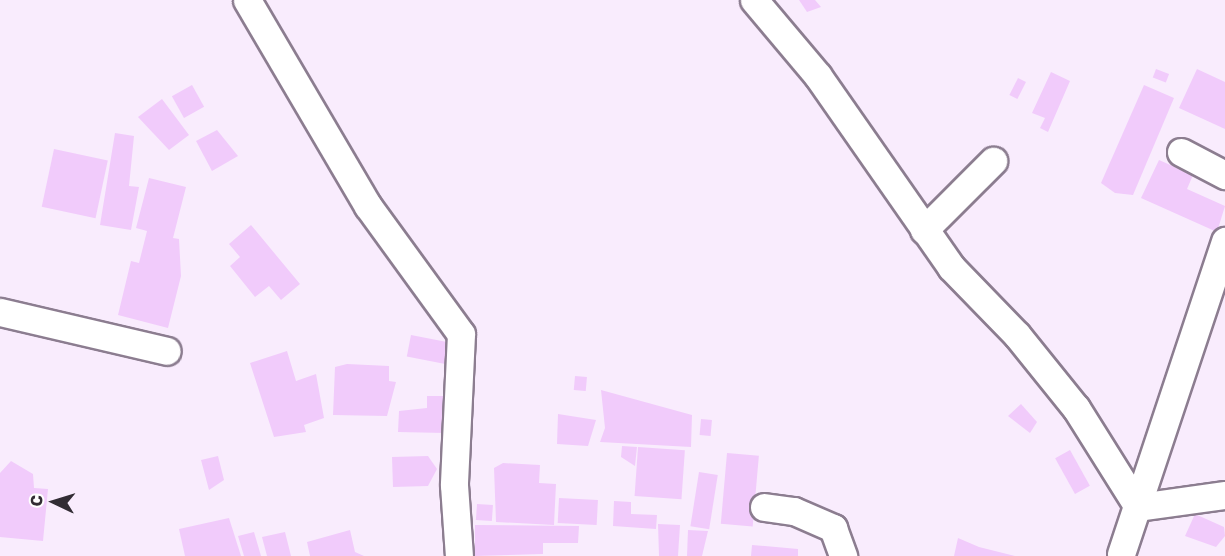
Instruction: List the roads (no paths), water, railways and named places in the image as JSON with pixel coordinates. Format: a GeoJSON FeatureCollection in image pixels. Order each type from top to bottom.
{"type":"FeatureCollection","features":[{"type":"Feature","properties":{"kind":"street"},"geometry":{"type":"LineString","coordinates":[[247,0],[368,206],[461,334],[454,485],[459,556]]}},
{"type":"Feature","properties":{"kind":"street"},"geometry":{"type":"LineString","coordinates":[[754,0],[818,76],[924,230],[1076,408],[1138,507]]}},
{"type":"Feature","properties":{"kind":"street"},"geometry":{"type":"LineString","coordinates":[[1181,152],[1225,176]]}},
{"type":"Feature","properties":{"kind":"street"},"geometry":{"type":"LineString","coordinates":[[924,230],[993,161]]}},
{"type":"Feature","properties":{"kind":"street"},"geometry":{"type":"LineString","coordinates":[[1128,555],[1138,507],[1225,241]]}},
{"type":"Feature","properties":{"kind":"street"},"geometry":{"type":"LineString","coordinates":[[0,312],[167,351]]}},
{"type":"Feature","properties":{"kind":"street"},"geometry":{"type":"LineString","coordinates":[[1138,507],[1225,495]]}},
{"type":"Feature","properties":{"kind":"street"},"geometry":{"type":"LineString","coordinates":[[764,507],[794,511],[832,528],[843,556]]}}]}
